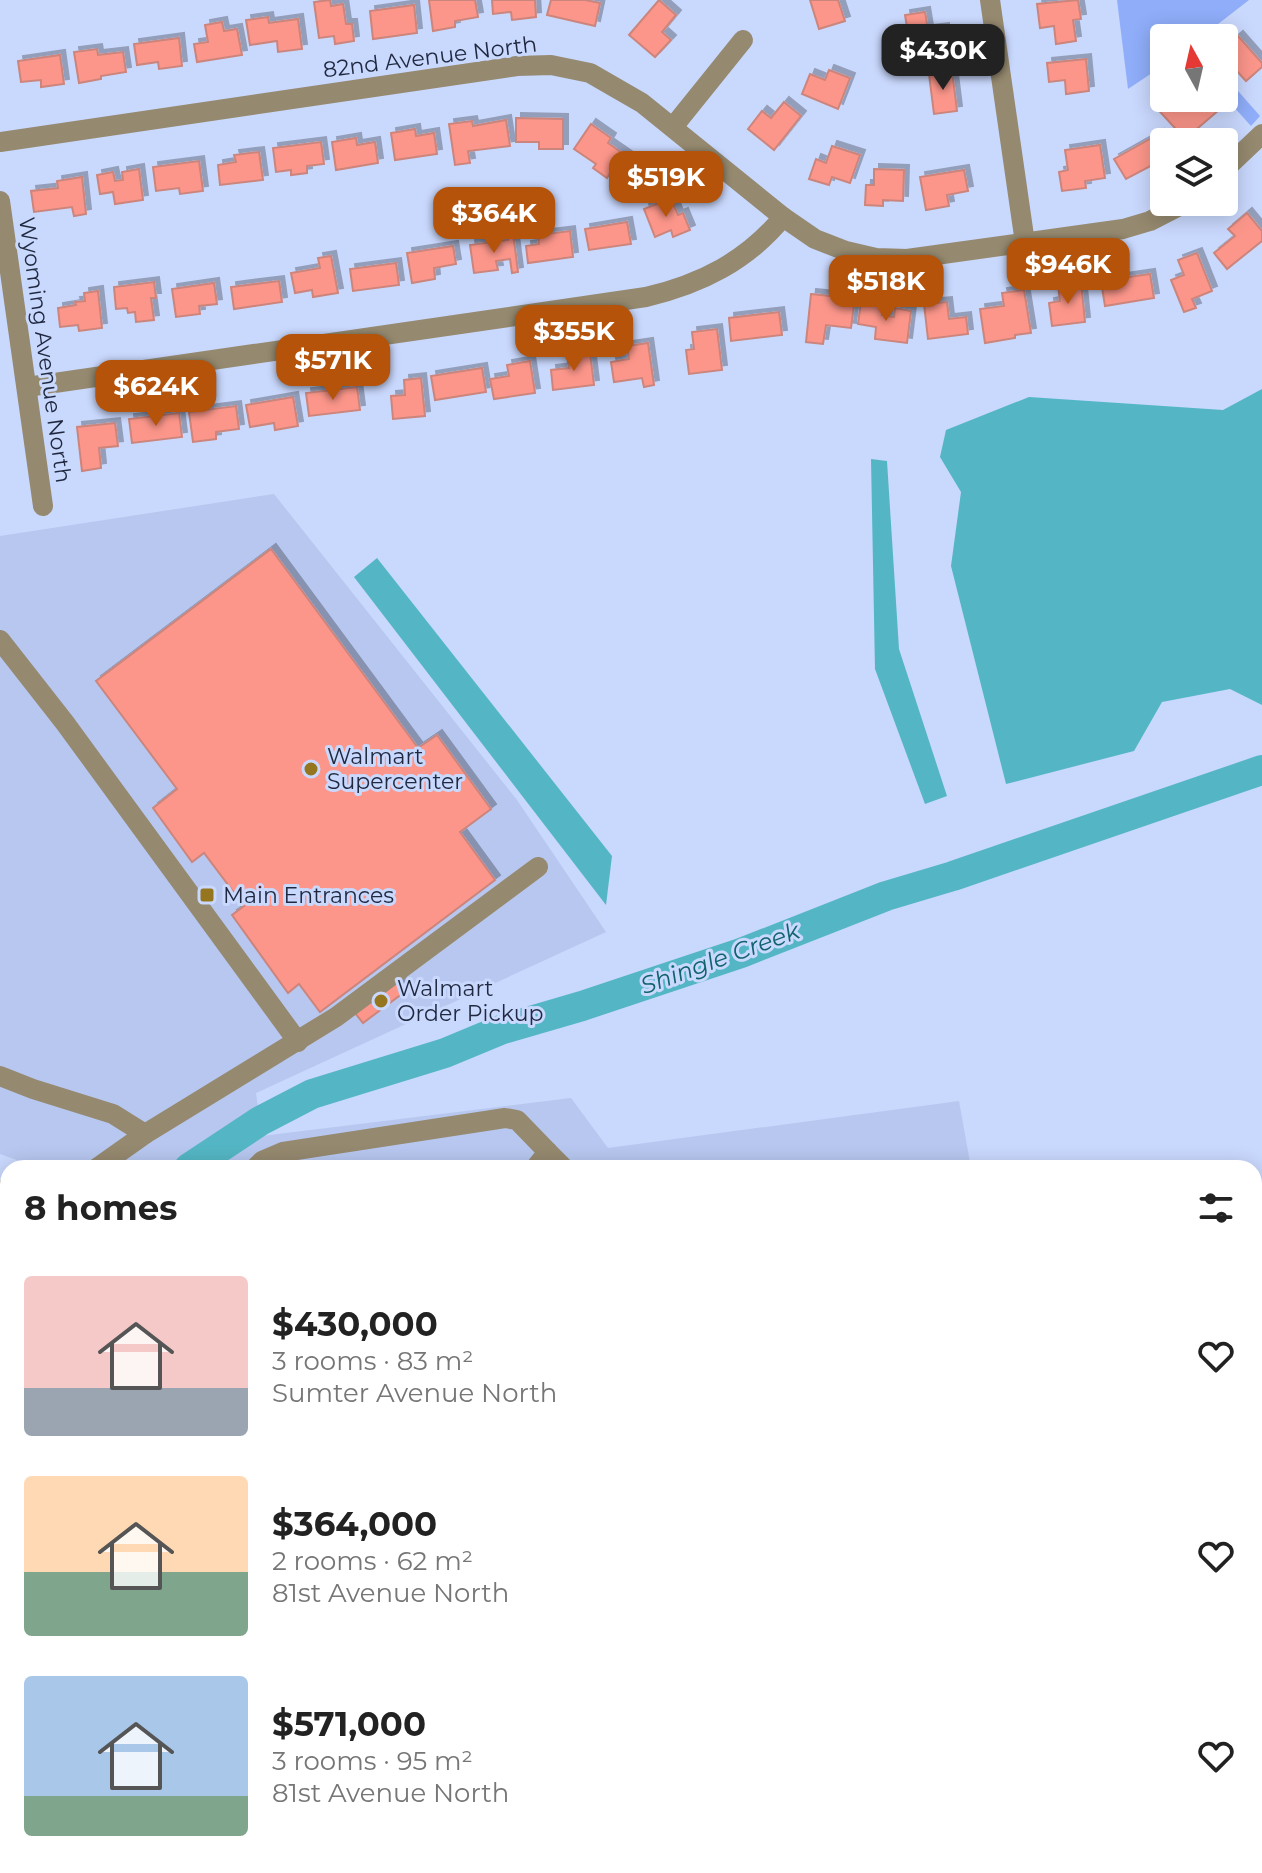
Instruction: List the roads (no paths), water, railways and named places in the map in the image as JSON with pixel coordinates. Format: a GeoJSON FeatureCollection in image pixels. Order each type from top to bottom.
{"type":"FeatureCollection","features":[{"type":"Feature","properties":{"kind":"street"},"geometry":{"type":"LineString","coordinates":[[990,0],[1025,243]]}},
{"type":"Feature","properties":{"kind":"street"},"geometry":{"type":"LineString","coordinates":[[673,127],[743,40]]}},
{"type":"Feature","properties":{"kind":"street","name":"82nd Avenue North"},"geometry":{"type":"LineString","coordinates":[[0,142],[501,68],[540,65],[590,73],[614,85],[673,127],[783,217],[815,239],[846,251],[876,258],[907,259],[1123,229],[1160,216]]}},
{"type":"Feature","properties":{"kind":"street"},"geometry":{"type":"LineString","coordinates":[[1238,157],[1262,134]]}},
{"type":"Feature","properties":{"kind":"street","name":"Wyoming Avenue North"},"geometry":{"type":"LineString","coordinates":[[0,201],[43,506]]}},
{"type":"Feature","properties":{"kind":"street"},"geometry":{"type":"LineString","coordinates":[[27,387],[657,294],[708,277],[736,261],[766,237],[783,217]]}},
{"type":"Feature","properties":{"kind":"street"},"geometry":{"type":"LineString","coordinates":[[0,640],[65,723],[298,1042]]}},
{"type":"Feature","properties":{"kind":"street"},"geometry":{"type":"LineString","coordinates":[[108,1160],[145,1134],[298,1042],[538,867]]}},
{"type":"Feature","properties":{"kind":"street"},"geometry":{"type":"LineString","coordinates":[[0,1076],[113,1114],[145,1134]]}},
{"type":"Feature","properties":{"kind":"street"},"geometry":{"type":"LineString","coordinates":[[264,1160],[283,1152],[505,1118],[517,1120],[542,1160]]}},
{"type":"Feature","properties":{"kind":"waterway","name":"Shingle Creek"},"geometry":{"type":"LineString","coordinates":[[201,1160],[260,1121],[312,1094],[445,1053],[503,1029],[741,953],[886,896],[1262,770]]}},
{"type":"Feature","properties":{"kind":"place","name":"Walmart Supercenter"},"geometry":{"type":"Point","coordinates":[311,769]}},
{"type":"Feature","properties":{"kind":"place","name":"Main Entrances"},"geometry":{"type":"Point","coordinates":[207,895]}},
{"type":"Feature","properties":{"kind":"place","name":"Walmart Order Pickup"},"geometry":{"type":"Point","coordinates":[381,1001]}}]}
